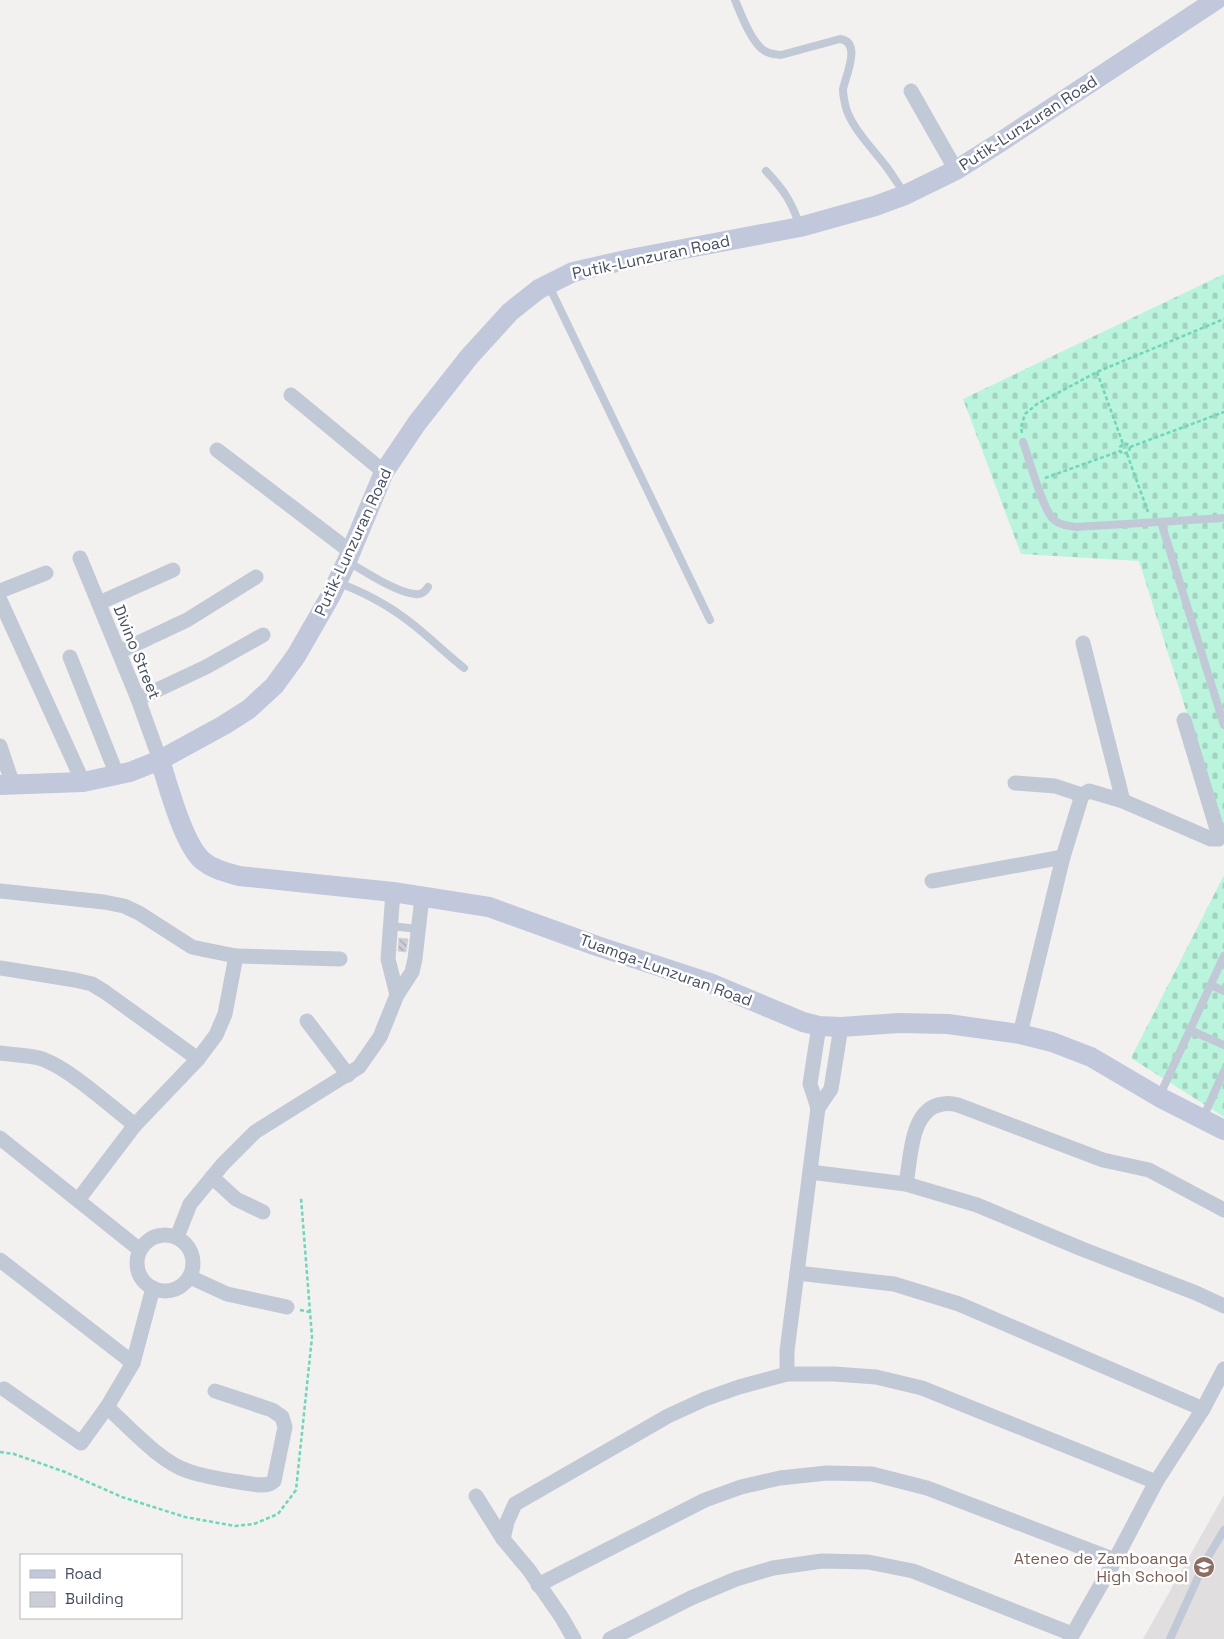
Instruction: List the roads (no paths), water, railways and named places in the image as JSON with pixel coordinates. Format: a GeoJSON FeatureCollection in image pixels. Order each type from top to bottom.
{"type":"FeatureCollection","features":[{"type":"Feature","properties":{"kind":"street","name":"Putik-Lunzuran Road"},"geometry":{"type":"LineString","coordinates":[[6,785],[83,782],[117,775],[160,760],[249,709],[274,686],[296,656],[337,582],[384,472],[417,422],[469,357],[510,312],[539,289],[573,272],[800,226],[875,206],[905,195],[956,170],[1216,0]]}},
{"type":"Feature","properties":{"kind":"street"},"geometry":{"type":"LineString","coordinates":[[911,91],[956,170]]}},
{"type":"Feature","properties":{"kind":"street"},"geometry":{"type":"LineString","coordinates":[[291,395],[384,472]]}},
{"type":"Feature","properties":{"kind":"street"},"geometry":{"type":"LineString","coordinates":[[217,450],[349,557]]}},
{"type":"Feature","properties":{"kind":"street","name":"Divino Street"},"geometry":{"type":"LineString","coordinates":[[80,558],[138,699],[160,760]]}},
{"type":"Feature","properties":{"kind":"street"},"geometry":{"type":"LineString","coordinates":[[99,603],[173,570]]}},
{"type":"Feature","properties":{"kind":"street"},"geometry":{"type":"LineString","coordinates":[[0,591],[46,573]]}},
{"type":"Feature","properties":{"kind":"street"},"geometry":{"type":"LineString","coordinates":[[119,652],[187,620],[256,577]]}},
{"type":"Feature","properties":{"kind":"street"},"geometry":{"type":"LineString","coordinates":[[0,600],[83,782]]}},
{"type":"Feature","properties":{"kind":"street"},"geometry":{"type":"LineString","coordinates":[[138,699],[206,668],[263,635]]}},
{"type":"Feature","properties":{"kind":"street"},"geometry":{"type":"LineString","coordinates":[[1083,642],[1123,801]]}},
{"type":"Feature","properties":{"kind":"street"},"geometry":{"type":"LineString","coordinates":[[70,657],[117,775]]}},
{"type":"Feature","properties":{"kind":"street"},"geometry":{"type":"LineString","coordinates":[[1020,1034],[1063,857],[1082,795],[1089,791],[1123,801],[1211,839],[1218,839],[1219,833],[1184,720]]}},
{"type":"Feature","properties":{"kind":"street"},"geometry":{"type":"LineString","coordinates":[[0,746],[6,785]]}},
{"type":"Feature","properties":{"kind":"street","name":"Tuamga-Lunzuran Road"},"geometry":{"type":"LineString","coordinates":[[160,760],[185,833],[194,852],[202,861],[216,869],[239,876],[393,892],[489,906],[598,946],[710,983],[803,1022],[819,1026],[841,1027],[899,1023],[948,1024],[1020,1034],[1052,1042],[1091,1057],[1159,1097],[1224,1130]]}},
{"type":"Feature","properties":{"kind":"street"},"geometry":{"type":"LineString","coordinates":[[1015,783],[1055,786],[1082,795]]}},
{"type":"Feature","properties":{"kind":"street"},"geometry":{"type":"LineString","coordinates":[[932,881],[1063,857]]}},
{"type":"Feature","properties":{"kind":"street"},"geometry":{"type":"LineString","coordinates":[[0,891],[104,902],[124,906],[139,913],[192,947],[236,956],[340,960]]}},
{"type":"Feature","properties":{"kind":"street"},"geometry":{"type":"LineString","coordinates":[[393,892],[388,959],[397,995]]}},
{"type":"Feature","properties":{"kind":"street"},"geometry":{"type":"LineString","coordinates":[[177,1237],[190,1204],[223,1164],[255,1132],[359,1067],[380,1036],[397,995],[412,972],[422,897]]}},
{"type":"Feature","properties":{"kind":"street"},"geometry":{"type":"LineString","coordinates":[[78,1200],[135,1125],[198,1059],[216,1035],[225,1014],[236,956]]}},
{"type":"Feature","properties":{"kind":"street"},"geometry":{"type":"LineString","coordinates":[[0,968],[92,984],[198,1059]]}},
{"type":"Feature","properties":{"kind":"street"},"geometry":{"type":"LineString","coordinates":[[307,1021],[348,1074]]}},
{"type":"Feature","properties":{"kind":"street"},"geometry":{"type":"LineString","coordinates":[[787,1374],[787,1351],[818,1108],[810,1084],[819,1026]]}},
{"type":"Feature","properties":{"kind":"street"},"geometry":{"type":"LineString","coordinates":[[818,1108],[831,1089],[841,1027]]}},
{"type":"Feature","properties":{"kind":"street"},"geometry":{"type":"LineString","coordinates":[[0,1053],[39,1058],[56,1066],[135,1125]]}},
{"type":"Feature","properties":{"kind":"street"},"geometry":{"type":"LineString","coordinates":[[906,1184],[915,1129],[918,1122],[921,1116],[932,1107],[944,1103],[958,1105],[1103,1160],[1149,1170],[1224,1210]]}},
{"type":"Feature","properties":{"kind":"street"},"geometry":{"type":"LineString","coordinates":[[0,1138],[140,1250]]}},
{"type":"Feature","properties":{"kind":"street"},"geometry":{"type":"LineString","coordinates":[[810,1172],[906,1184],[977,1205],[1224,1306]]}},
{"type":"Feature","properties":{"kind":"street"},"geometry":{"type":"LineString","coordinates":[[212,1177],[236,1199],[263,1212]]}},
{"type":"Feature","properties":{"kind":"street"},"geometry":{"type":"LineString","coordinates":[[160,1235],[177,1237],[185,1242],[193,1258],[193,1268],[190,1277],[178,1288],[170,1291],[153,1288],[140,1276],[138,1259],[140,1250],[145,1243],[160,1235]]}},
{"type":"Feature","properties":{"kind":"street"},"geometry":{"type":"LineString","coordinates":[[0,1260],[133,1363]]}},
{"type":"Feature","properties":{"kind":"street"},"geometry":{"type":"LineString","coordinates":[[797,1273],[894,1284],[959,1304],[1203,1409]]}},
{"type":"Feature","properties":{"kind":"street"},"geometry":{"type":"LineString","coordinates":[[190,1277],[227,1294],[287,1307]]}},
{"type":"Feature","properties":{"kind":"street"},"geometry":{"type":"LineString","coordinates":[[4,1389],[80,1443],[107,1407],[133,1363],[153,1288]]}},
{"type":"Feature","properties":{"kind":"street"},"geometry":{"type":"LineString","coordinates":[[610,1639],[691,1598],[736,1579],[773,1568],[822,1562],[868,1562],[913,1571],[1071,1636],[1115,1560],[1156,1482],[1203,1409],[1224,1369]]}},
{"type":"Feature","properties":{"kind":"street"},"geometry":{"type":"LineString","coordinates":[[503,1539],[507,1522],[515,1504],[668,1416],[705,1399],[739,1387],[787,1374],[834,1374],[876,1377],[922,1388],[1156,1482]]}},
{"type":"Feature","properties":{"kind":"street"},"geometry":{"type":"LineString","coordinates":[[107,1407],[161,1456],[187,1471],[239,1482],[270,1484],[274,1481],[285,1427],[282,1417],[272,1410],[216,1392]]}},
{"type":"Feature","properties":{"kind":"street"},"geometry":{"type":"LineString","coordinates":[[538,1585],[705,1500],[742,1487],[780,1478],[827,1473],[872,1474],[927,1488],[1115,1560]]}},
{"type":"Feature","properties":{"kind":"street"},"geometry":{"type":"LineString","coordinates":[[476,1496],[503,1539],[529,1570],[574,1639]]}},
{"type":"Feature","properties":{"kind":"lane"},"geometry":{"type":"LineString","coordinates":[[735,0],[754,40],[762,49],[772,54],[781,55],[840,39],[849,43],[852,48],[852,55],[843,91],[845,107],[863,138],[886,166],[905,195]]}},
{"type":"Feature","properties":{"kind":"lane"},"geometry":{"type":"LineString","coordinates":[[766,171],[789,198],[800,226]]}},
{"type":"Feature","properties":{"kind":"lane"},"geometry":{"type":"LineString","coordinates":[[548,284],[710,620]]}},
{"type":"Feature","properties":{"kind":"lane"},"geometry":{"type":"LineString","coordinates":[[1023,442],[1046,508],[1052,519],[1064,525],[1076,527],[1224,518]]}},
{"type":"Feature","properties":{"kind":"lane"},"geometry":{"type":"LineString","coordinates":[[1156,522],[1224,725]]}},
{"type":"Feature","properties":{"kind":"lane"},"geometry":{"type":"LineString","coordinates":[[349,557],[404,591],[415,594],[421,593],[428,588]]}},
{"type":"Feature","properties":{"kind":"lane"},"geometry":{"type":"LineString","coordinates":[[337,582],[364,593],[386,605],[424,633],[464,668]]}},
{"type":"Feature","properties":{"kind":"lane"},"geometry":{"type":"LineString","coordinates":[[390,926],[419,929]]}},
{"type":"Feature","properties":{"kind":"lane"},"geometry":{"type":"LineString","coordinates":[[1159,1097],[1224,956]]}},
{"type":"Feature","properties":{"kind":"lane"},"geometry":{"type":"LineString","coordinates":[[1211,985],[1224,991]]}},
{"type":"Feature","properties":{"kind":"lane"},"geometry":{"type":"LineString","coordinates":[[1190,1030],[1224,1045]]}},
{"type":"Feature","properties":{"kind":"lane"},"geometry":{"type":"LineString","coordinates":[[1203,1118],[1224,1071]]}},
{"type":"Feature","properties":{"kind":"lane"},"geometry":{"type":"LineString","coordinates":[[1170,1639],[1205,1562],[1224,1530]]}},
{"type":"Feature","properties":{"kind":"place","name":"Ateneo de Zamboanga High School"},"geometry":{"type":"Point","coordinates":[1204,1567]}}]}
